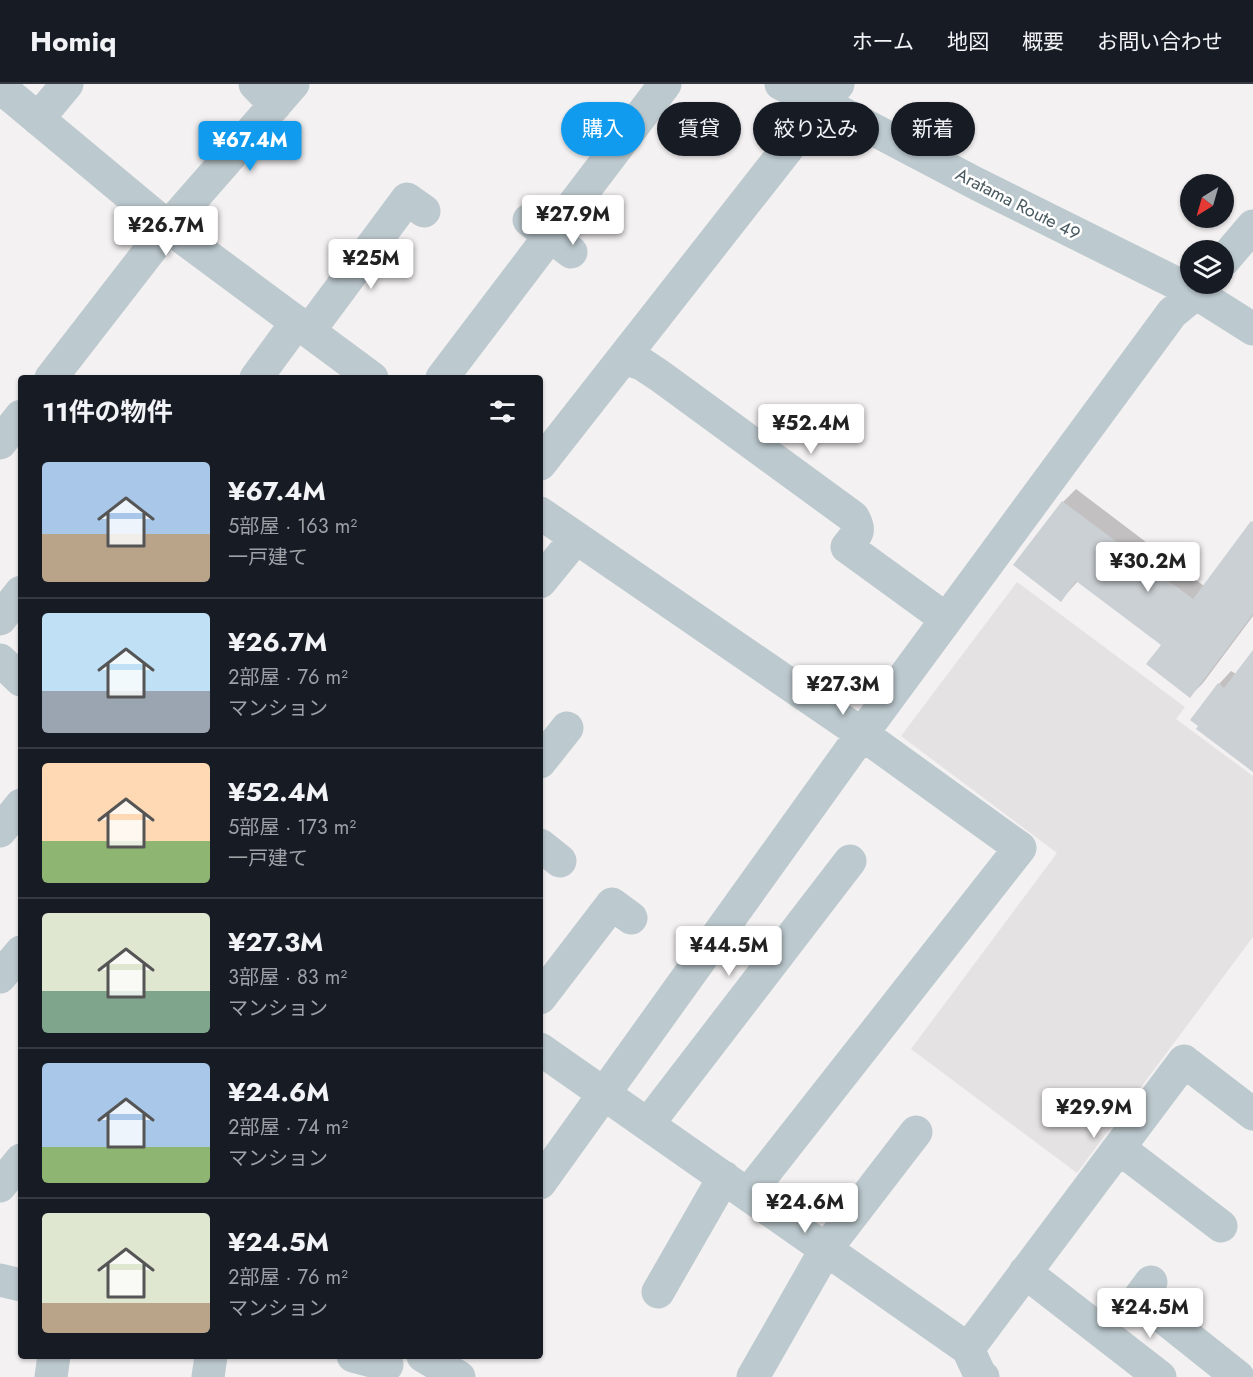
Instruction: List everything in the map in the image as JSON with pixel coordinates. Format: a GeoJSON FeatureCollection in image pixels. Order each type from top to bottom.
{"type":"FeatureCollection","features":[{"type":"Feature","properties":{"kind":"street"},"geometry":{"type":"LineString","coordinates":[[38,119],[67,84]]}},
{"type":"Feature","properties":{"kind":"street"},"geometry":{"type":"LineString","coordinates":[[444,375],[665,84]]}},
{"type":"Feature","properties":{"kind":"street","name":"Aratama Route 49"},"geometry":{"type":"LineString","coordinates":[[781,84],[831,94],[977,184],[1180,279]]}},
{"type":"Feature","properties":{"kind":"street"},"geometry":{"type":"LineString","coordinates":[[0,87],[168,227],[368,375]]}},
{"type":"Feature","properties":{"kind":"street"},"geometry":{"type":"LineString","coordinates":[[53,375],[274,91]]}},
{"type":"Feature","properties":{"kind":"street"},"geometry":{"type":"LineString","coordinates":[[543,460],[831,94]]}},
{"type":"Feature","properties":{"kind":"street"},"geometry":{"type":"LineString","coordinates":[[259,375],[303,327],[407,199],[424,211]]}},
{"type":"Feature","properties":{"kind":"street"},"geometry":{"type":"LineString","coordinates":[[1234,248],[1253,226]]}},
{"type":"Feature","properties":{"kind":"street"},"geometry":{"type":"LineString","coordinates":[[543,1179],[946,619],[1172,312],[1193,294]]}},
{"type":"Feature","properties":{"kind":"street","name":"Aratama Route 49"},"geometry":{"type":"LineString","coordinates":[[1208,294],[1253,329]]}},
{"type":"Feature","properties":{"kind":"street"},"geometry":{"type":"LineString","coordinates":[[622,358],[642,364],[660,376],[759,463],[853,518],[858,526],[858,533],[847,547],[946,619]]}},
{"type":"Feature","properties":{"kind":"street"},"geometry":{"type":"LineString","coordinates":[[0,443],[18,420]]}},
{"type":"Feature","properties":{"kind":"street"},"geometry":{"type":"LineString","coordinates":[[543,515],[862,734],[1020,848],[736,1185],[658,1292]]}},
{"type":"Feature","properties":{"kind":"street"},"geometry":{"type":"LineString","coordinates":[[543,578],[576,538]]}},
{"type":"Feature","properties":{"kind":"street"},"geometry":{"type":"LineString","coordinates":[[0,619],[18,596]]}},
{"type":"Feature","properties":{"kind":"street"},"geometry":{"type":"LineString","coordinates":[[0,660],[18,677]]}},
{"type":"Feature","properties":{"kind":"street"},"geometry":{"type":"LineString","coordinates":[[543,758],[567,728]]}},
{"type":"Feature","properties":{"kind":"street"},"geometry":{"type":"LineString","coordinates":[[648,1124],[850,861]]}},
{"type":"Feature","properties":{"kind":"street"},"geometry":{"type":"LineString","coordinates":[[543,994],[612,904],[631,918]]}},
{"type":"Feature","properties":{"kind":"street"},"geometry":{"type":"LineString","coordinates":[[0,977],[18,956]]}},
{"type":"Feature","properties":{"kind":"street"},"geometry":{"type":"LineString","coordinates":[[543,1051],[968,1349],[983,1377]]}},
{"type":"Feature","properties":{"kind":"street"},"geometry":{"type":"LineString","coordinates":[[968,1349],[1184,1061],[1253,1114]]}},
{"type":"Feature","properties":{"kind":"street"},"geometry":{"type":"LineString","coordinates":[[753,1377],[826,1249],[916,1132]]}},
{"type":"Feature","properties":{"kind":"street"},"geometry":{"type":"LineString","coordinates":[[1119,1148],[1221,1226]]}},
{"type":"Feature","properties":{"kind":"street"},"geometry":{"type":"LineString","coordinates":[[0,1186],[18,1164]]}},
{"type":"Feature","properties":{"kind":"street"},"geometry":{"type":"LineString","coordinates":[[1025,1272],[1160,1377]]}},
{"type":"Feature","properties":{"kind":"street"},"geometry":{"type":"LineString","coordinates":[[0,1281],[18,1284]]}},
{"type":"Feature","properties":{"kind":"street"},"geometry":{"type":"LineString","coordinates":[[1151,1282],[1139,1298],[1238,1377]]}},
{"type":"Feature","properties":{"kind":"street"},"geometry":{"type":"LineString","coordinates":[[51,1377],[54,1359]]}},
{"type":"Feature","properties":{"kind":"street"},"geometry":{"type":"LineString","coordinates":[[208,1377],[211,1359]]}},
{"type":"Feature","properties":{"kind":"street"},"geometry":{"type":"LineString","coordinates":[[364,1359],[388,1366]]}},
{"type":"Feature","properties":{"kind":"street"},"geometry":{"type":"LineString","coordinates":[[428,1359],[459,1377]]}},
{"type":"Feature","properties":{"kind":"shaded area"},"geometry":{"type":"Polygon","coordinates":[[[1017,582],[1185,707],[1176,719],[1253,776],[1253,937],[1077,1173],[911,1049],[1057,853],[901,736],[1017,582]]]}},
{"type":"Feature","properties":{"kind":"building"},"geometry":{"type":"Polygon","coordinates":[[[1062,501],[1193,599],[1251,521],[1253,522],[1253,614],[1190,698],[1146,664],[1161,645],[1076,581],[1061,602],[1013,565],[1062,501]]]}},
{"type":"Feature","properties":{"kind":"building"},"geometry":{"type":"Polygon","coordinates":[[[1253,650],[1253,772],[1196,729],[1198,726],[1190,720],[1218,683],[1224,688],[1253,650]]]}}]}
